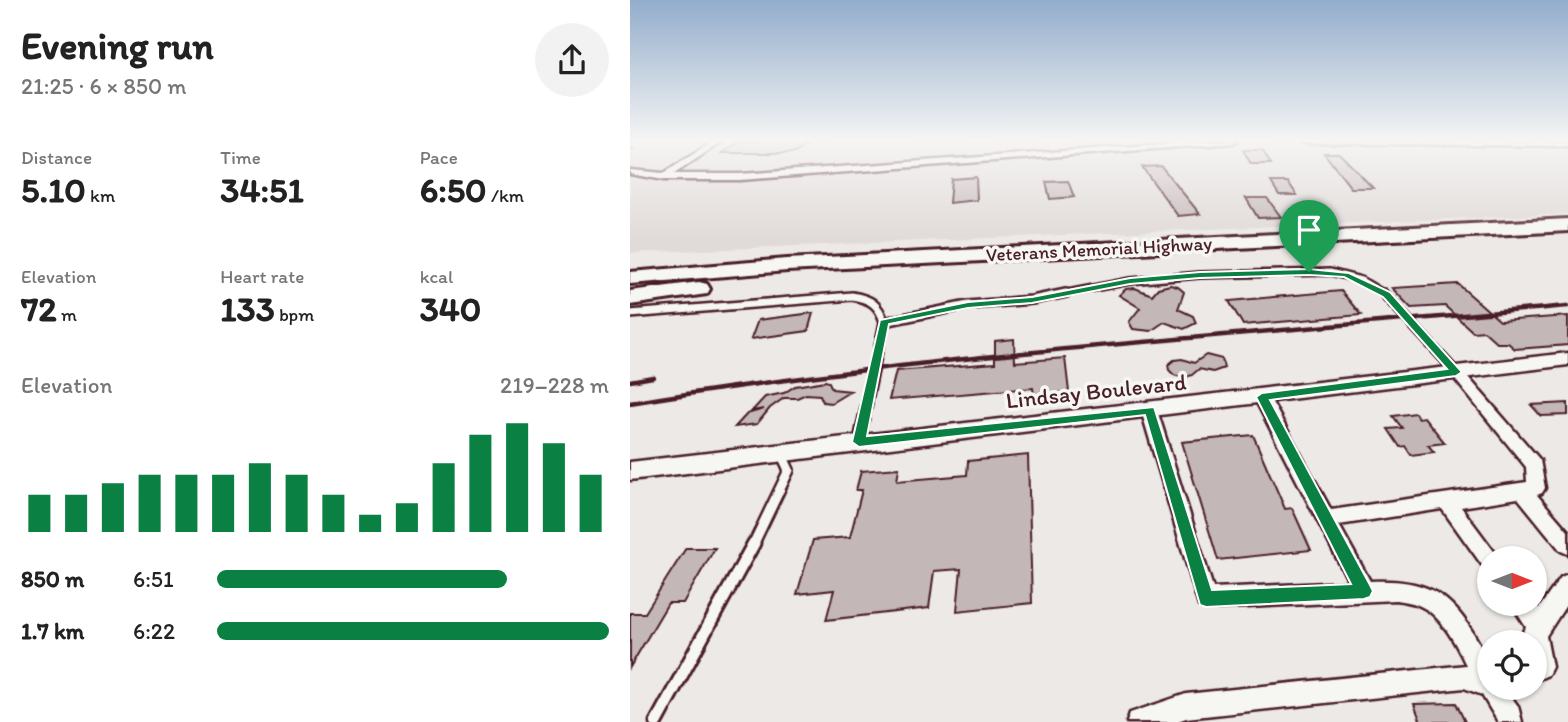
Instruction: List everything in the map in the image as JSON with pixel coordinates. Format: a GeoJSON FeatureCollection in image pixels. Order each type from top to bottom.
{"type":"FeatureCollection","features":[{"type":"Feature","properties":{"kind":"highway","name":"Veterans Memorial Highway"},"geometry":{"type":"LineString","coordinates":[[630,278],[787,265],[1568,225]]}},
{"type":"Feature","properties":{"kind":"highway","name":"Veterans Memorial Highway"},"geometry":{"type":"LineString","coordinates":[[630,296],[815,280],[1568,242]]}},
{"type":"Feature","properties":{"kind":"highway"},"geometry":{"type":"LineString","coordinates":[[630,270],[787,265]]}},
{"type":"Feature","properties":{"kind":"street"},"geometry":{"type":"LineString","coordinates":[[648,175],[752,177],[780,175]]}},
{"type":"Feature","properties":{"kind":"street"},"geometry":{"type":"LineString","coordinates":[[664,177],[668,175]]}},
{"type":"Feature","properties":{"kind":"street","name":"Lindsay Boulevard"},"geometry":{"type":"LineString","coordinates":[[630,471],[1568,359]]}},
{"type":"Feature","properties":{"kind":"street"},"geometry":{"type":"LineString","coordinates":[[1326,519],[1536,488],[1534,465],[1456,372]]}},
{"type":"Feature","properties":{"kind":"street"},"geometry":{"type":"LineString","coordinates":[[1262,397],[1364,591]]}},
{"type":"Feature","properties":{"kind":"street"},"geometry":{"type":"LineString","coordinates":[[1149,410],[1206,599],[1396,590],[1425,596],[1451,619],[1477,661]]}},
{"type":"Feature","properties":{"kind":"street"},"geometry":{"type":"LineString","coordinates":[[1523,491],[1568,545]]}},
{"type":"Feature","properties":{"kind":"street"},"geometry":{"type":"LineString","coordinates":[[1448,503],[1479,546]]}},
{"type":"Feature","properties":{"kind":"street"},"geometry":{"type":"LineString","coordinates":[[1537,630],[1568,584]]}},
{"type":"Feature","properties":{"kind":"street"},"geometry":{"type":"LineString","coordinates":[[1531,616],[1539,627]]}},
{"type":"Feature","properties":{"kind":"street"},"geometry":{"type":"LineString","coordinates":[[1139,722],[1186,706],[1450,677],[1464,676],[1477,681]]}},
{"type":"Feature","properties":{"kind":"street"},"geometry":{"type":"LineString","coordinates":[[1499,700],[1509,715],[1510,722]]}},
{"type":"Feature","properties":{"kind":"lane"},"geometry":{"type":"LineString","coordinates":[[884,322],[968,305],[1032,300],[1130,281],[1200,275],[1330,272],[1361,280],[1386,295],[1456,372]]}},
{"type":"Feature","properties":{"kind":"lane"},"geometry":{"type":"LineString","coordinates":[[630,314],[852,296],[874,303],[880,309],[884,322],[859,442]]}},
{"type":"Feature","properties":{"kind":"lane"},"geometry":{"type":"LineString","coordinates":[[656,722],[761,530],[789,470],[780,452]]}},
{"type":"Feature","properties":{"kind":"shaded area"},"geometry":{"type":"Polygon","coordinates":[[[630,175],[1568,175],[1568,214],[630,253],[630,175]]]}},
{"type":"Feature","properties":{"kind":"building"},"geometry":{"type":"Polygon","coordinates":[[[1148,175],[1168,175],[1200,214],[1178,216],[1148,175]]]}},
{"type":"Feature","properties":{"kind":"building"},"geometry":{"type":"Polygon","coordinates":[[[1341,175],[1360,175],[1373,188],[1351,188],[1341,175]]]}},
{"type":"Feature","properties":{"kind":"building"},"geometry":{"type":"Polygon","coordinates":[[[976,177],[977,200],[949,203],[951,179],[976,177]]]}},
{"type":"Feature","properties":{"kind":"building"},"geometry":{"type":"Polygon","coordinates":[[[1068,181],[1074,197],[1050,199],[1046,182],[1068,181]]]}},
{"type":"Feature","properties":{"kind":"building"},"geometry":{"type":"Polygon","coordinates":[[[1271,182],[1288,182],[1297,195],[1279,195],[1271,182]]]}},
{"type":"Feature","properties":{"kind":"building"},"geometry":{"type":"Polygon","coordinates":[[[1246,198],[1267,198],[1281,217],[1258,218],[1246,198]]]}},
{"type":"Feature","properties":{"kind":"building"},"geometry":{"type":"Polygon","coordinates":[[[1458,284],[1500,321],[1568,316],[1568,345],[1515,349],[1508,343],[1497,343],[1484,331],[1473,332],[1445,306],[1411,308],[1392,288],[1458,284]]]}},
{"type":"Feature","properties":{"kind":"building"},"geometry":{"type":"Polygon","coordinates":[[[1170,285],[1184,292],[1178,309],[1193,316],[1196,323],[1184,329],[1164,322],[1151,331],[1133,329],[1129,322],[1140,308],[1119,295],[1126,289],[1135,288],[1152,295],[1158,288],[1170,285]]]}},
{"type":"Feature","properties":{"kind":"building"},"geometry":{"type":"Polygon","coordinates":[[[1341,291],[1361,315],[1243,325],[1229,301],[1341,291]]]}},
{"type":"Feature","properties":{"kind":"building"},"geometry":{"type":"Polygon","coordinates":[[[813,313],[808,331],[751,339],[758,320],[813,313]]]}},
{"type":"Feature","properties":{"kind":"building"},"geometry":{"type":"Polygon","coordinates":[[[1014,339],[1015,362],[1065,358],[1069,392],[1034,395],[1033,388],[889,400],[896,371],[995,363],[995,341],[1014,339]]]}},
{"type":"Feature","properties":{"kind":"building"},"geometry":{"type":"Polygon","coordinates":[[[1206,355],[1222,359],[1224,368],[1213,372],[1199,369],[1184,378],[1169,370],[1168,365],[1174,360],[1182,359],[1194,363],[1206,355]]]}},
{"type":"Feature","properties":{"kind":"building"},"geometry":{"type":"Polygon","coordinates":[[[829,382],[832,389],[851,391],[831,403],[823,402],[820,395],[806,394],[797,398],[784,398],[770,408],[757,424],[735,427],[747,414],[764,409],[752,411],[765,397],[784,393],[795,386],[829,382]]]}},
{"type":"Feature","properties":{"kind":"building"},"geometry":{"type":"Polygon","coordinates":[[[1568,403],[1568,415],[1541,416],[1531,405],[1568,403]]]}},
{"type":"Feature","properties":{"kind":"building"},"geometry":{"type":"Polygon","coordinates":[[[1415,413],[1418,418],[1424,417],[1445,443],[1428,445],[1434,452],[1411,455],[1405,446],[1400,447],[1388,429],[1402,428],[1393,416],[1415,413]]]}},
{"type":"Feature","properties":{"kind":"building"},"geometry":{"type":"Polygon","coordinates":[[[1253,435],[1285,509],[1292,508],[1311,550],[1218,560],[1182,442],[1253,435]]]}},
{"type":"Feature","properties":{"kind":"building"},"geometry":{"type":"Polygon","coordinates":[[[1028,455],[1032,603],[957,611],[961,569],[934,571],[929,608],[826,620],[834,590],[797,594],[813,540],[850,537],[862,490],[856,490],[861,471],[899,468],[897,481],[967,475],[968,461],[1028,455]]]}},
{"type":"Feature","properties":{"kind":"building"},"geometry":{"type":"Polygon","coordinates":[[[686,548],[715,548],[683,603],[668,603],[630,667],[630,613],[645,613],[686,548]]]}},
{"type":"Feature","properties":{"kind":"building"},"geometry":{"type":"Polygon","coordinates":[[[1456,703],[1465,722],[1421,722],[1414,704],[1456,703]]]}},
{"type":"Feature","properties":{"kind":"railway"},"geometry":{"type":"LineString","coordinates":[[630,403],[746,385],[980,357],[1568,306]]}},
{"type":"Feature","properties":{"kind":"railway"},"geometry":{"type":"LineString","coordinates":[[630,381],[653,377]]}},
{"type":"Feature","properties":{"kind":"route"},"geometry":{"type":"LineString","coordinates":[[1309,272],[1345,275],[1361,280],[1386,295],[1401,308],[1456,372],[1262,397],[1364,591],[1206,599],[1149,410],[859,442],[884,322],[968,305],[1032,300],[1130,281],[1200,275],[1309,272]]}}]}
